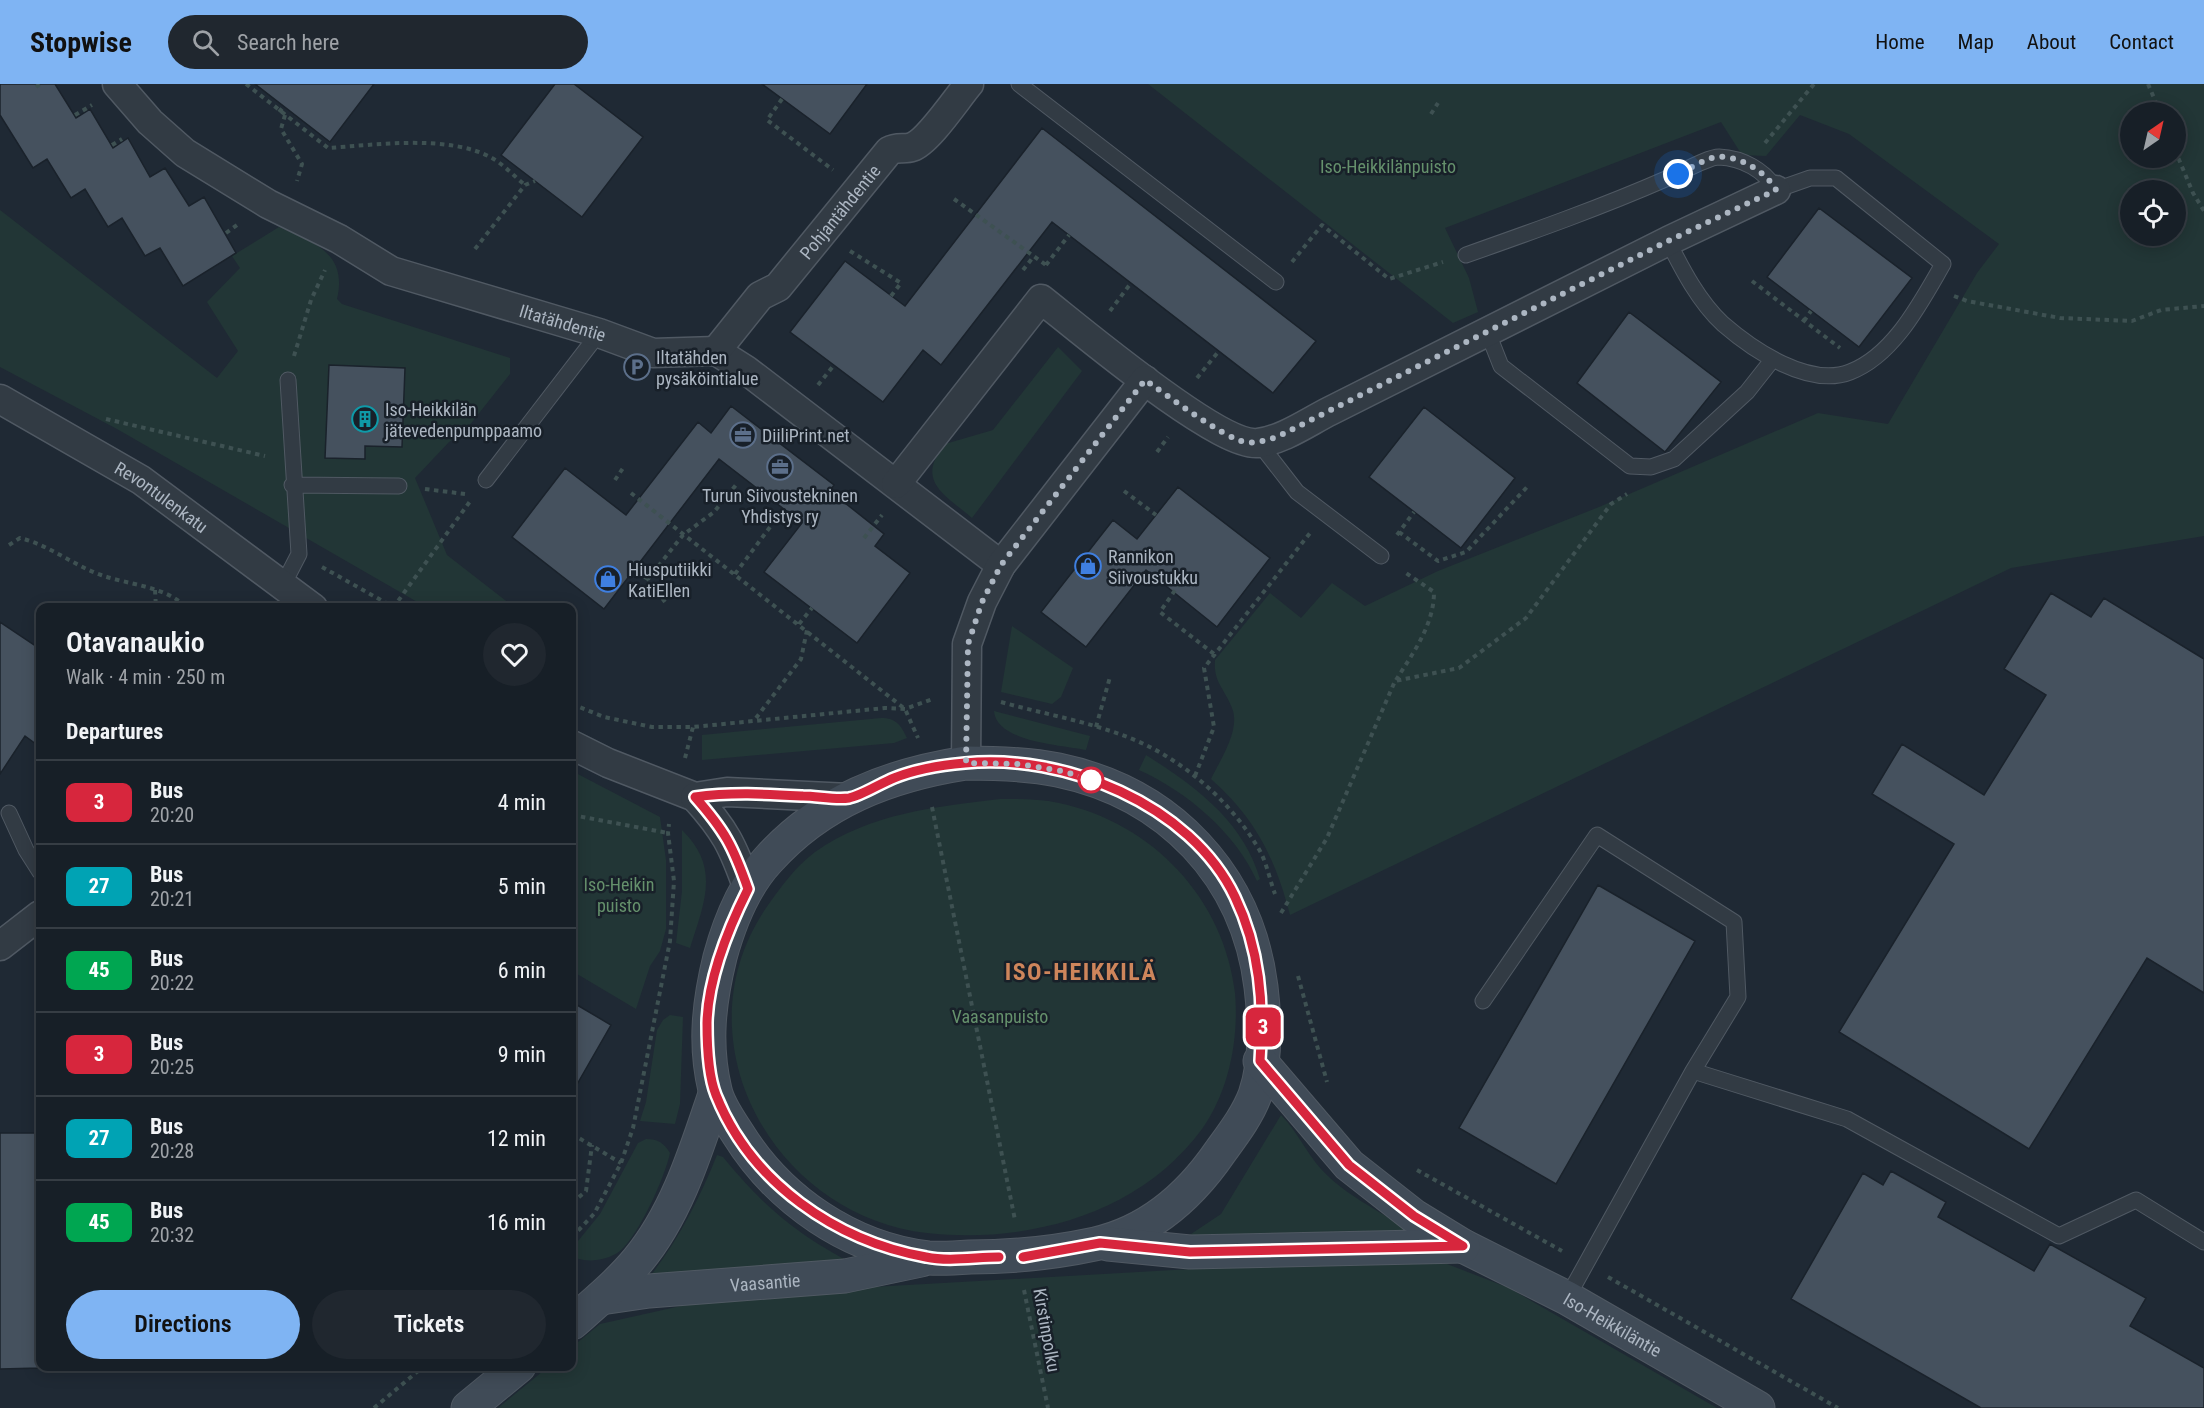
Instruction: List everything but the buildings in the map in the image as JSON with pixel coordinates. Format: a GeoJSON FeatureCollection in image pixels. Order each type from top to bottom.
{"type":"FeatureCollection","features":[{"type":"Feature","properties":{"kind":"street","name":"Iltatähdentie"},"geometry":{"type":"LineString","coordinates":[[117,84],[150,122],[185,153],[268,204],[339,239],[391,271],[599,333],[653,352],[716,351]]}},
{"type":"Feature","properties":{"kind":"street","name":"Pohjantähdentie"},"geometry":{"type":"LineString","coordinates":[[716,351],[760,296],[778,287],[889,150],[896,147],[912,148],[923,140],[969,84]]}},
{"type":"Feature","properties":{"kind":"street"},"geometry":{"type":"LineString","coordinates":[[896,484],[1041,299],[1145,380],[1230,436],[1244,442],[1259,442],[1277,437],[1668,241],[1776,190]]}},
{"type":"Feature","properties":{"kind":"street"},"geometry":{"type":"LineString","coordinates":[[716,351],[746,370],[1001,565]]}},
{"type":"Feature","properties":{"kind":"street"},"geometry":{"type":"LineString","coordinates":[[966,763],[968,644],[982,602],[1001,565],[1145,380]]}},
{"type":"Feature","properties":{"kind":"street","name":"Revontulenkatu"},"geometry":{"type":"LineString","coordinates":[[0,399],[141,480],[307,603]]}},
{"type":"Feature","properties":{"kind":"street"},"geometry":{"type":"LineString","coordinates":[[576,748],[685,794],[721,825],[735,852],[748,889]]}},
{"type":"Feature","properties":{"kind":"street"},"geometry":{"type":"LineString","coordinates":[[966,763],[1018,764],[1062,771],[1105,785],[1155,810],[1195,843],[1235,896],[1250,934],[1262,996],[1260,1061],[1254,1096],[1243,1119],[1197,1182],[1175,1204],[1149,1223],[1100,1243],[1023,1257],[929,1258],[884,1248],[819,1218],[790,1197],[745,1145],[715,1094],[707,1021],[725,941],[748,889],[764,864],[813,820],[849,798],[898,777],[966,763]]}},
{"type":"Feature","properties":{"kind":"street"},"geometry":{"type":"LineString","coordinates":[[685,794],[727,792],[849,798]]}},
{"type":"Feature","properties":{"kind":"street"},"geometry":{"type":"LineString","coordinates":[[0,946],[36,918]]}},
{"type":"Feature","properties":{"kind":"street","name":"Iso-Heikkiläntie"},"geometry":{"type":"LineString","coordinates":[[1260,1061],[1349,1165],[1414,1216],[1463,1246],[1567,1298],[1758,1408]]}},
{"type":"Feature","properties":{"kind":"street"},"geometry":{"type":"LineString","coordinates":[[576,1320],[639,1259],[673,1202],[692,1161],[715,1094]]}},
{"type":"Feature","properties":{"kind":"street","name":"Iso-Heikkiläntie"},"geometry":{"type":"LineString","coordinates":[[1100,1243],[1190,1252],[1463,1246]]}},
{"type":"Feature","properties":{"kind":"street","name":"Vaasantie"},"geometry":{"type":"LineString","coordinates":[[601,1298],[649,1291],[845,1276],[929,1258]]}},
{"type":"Feature","properties":{"kind":"street"},"geometry":{"type":"LineString","coordinates":[[468,1408],[513,1371]]}},
{"type":"Feature","properties":{"kind":"lane"},"geometry":{"type":"LineString","coordinates":[[1019,84],[1276,282]]}},
{"type":"Feature","properties":{"kind":"lane"},"geometry":{"type":"LineString","coordinates":[[1466,255],[1621,199],[1717,157],[1747,164],[1769,177],[1776,190],[1810,178],[1836,178],[1943,264],[1931,286],[1891,343],[1849,373],[1811,376],[1773,359],[1722,323],[1684,273],[1668,241]]}},
{"type":"Feature","properties":{"kind":"lane"},"geometry":{"type":"LineString","coordinates":[[486,480],[599,333]]}},
{"type":"Feature","properties":{"kind":"lane"},"geometry":{"type":"LineString","coordinates":[[1488,333],[1501,366],[1630,466],[1651,467],[1674,459],[1747,392],[1773,359]]}},
{"type":"Feature","properties":{"kind":"lane"},"geometry":{"type":"LineString","coordinates":[[284,585],[299,554],[292,485],[288,380]]}},
{"type":"Feature","properties":{"kind":"lane"},"geometry":{"type":"LineString","coordinates":[[1259,442],[1297,492],[1381,556]]}},
{"type":"Feature","properties":{"kind":"lane"},"geometry":{"type":"LineString","coordinates":[[292,485],[399,486]]}},
{"type":"Feature","properties":{"kind":"lane"},"geometry":{"type":"LineString","coordinates":[[9,813],[36,866]]}},
{"type":"Feature","properties":{"kind":"lane"},"geometry":{"type":"LineString","coordinates":[[1483,1001],[1598,836],[1734,922],[1738,997],[1693,1071],[1567,1298]]}},
{"type":"Feature","properties":{"kind":"lane"},"geometry":{"type":"LineString","coordinates":[[1693,1071],[1847,1119],[2059,1236],[2136,1200],[2204,1242]]}},
{"type":"Feature","properties":{"kind":"path"},"geometry":{"type":"LineString","coordinates":[[246,84],[328,148],[394,144],[435,145],[465,150],[492,158],[525,185]]}},
{"type":"Feature","properties":{"kind":"path"},"geometry":{"type":"LineString","coordinates":[[1747,164],[1814,84]]}},
{"type":"Feature","properties":{"kind":"path"},"geometry":{"type":"LineString","coordinates":[[2148,84],[2156,102]]}},
{"type":"Feature","properties":{"kind":"path"},"geometry":{"type":"LineString","coordinates":[[782,99],[767,120],[834,170]]}},
{"type":"Feature","properties":{"kind":"path"},"geometry":{"type":"LineString","coordinates":[[1431,114],[1438,103]]}},
{"type":"Feature","properties":{"kind":"path"},"geometry":{"type":"LineString","coordinates":[[279,112],[284,106]]}},
{"type":"Feature","properties":{"kind":"path"},"geometry":{"type":"LineString","coordinates":[[285,115],[281,129],[302,164],[297,182]]}},
{"type":"Feature","properties":{"kind":"path"},"geometry":{"type":"LineString","coordinates":[[2183,168],[2193,193],[2204,211]]}},
{"type":"Feature","properties":{"kind":"path"},"geometry":{"type":"LineString","coordinates":[[475,249],[525,185],[535,181]]}},
{"type":"Feature","properties":{"kind":"path"},"geometry":{"type":"LineString","coordinates":[[954,199],[1034,256],[1019,275]]}},
{"type":"Feature","properties":{"kind":"path"},"geometry":{"type":"LineString","coordinates":[[1276,282],[1322,225],[1389,279],[1466,255]]}},
{"type":"Feature","properties":{"kind":"path"},"geometry":{"type":"LineString","coordinates":[[821,233],[902,283],[891,296]]}},
{"type":"Feature","properties":{"kind":"path"},"geometry":{"type":"LineString","coordinates":[[1046,265],[1069,235]]}},
{"type":"Feature","properties":{"kind":"path"},"geometry":{"type":"LineString","coordinates":[[288,380],[311,300],[339,239]]}},
{"type":"Feature","properties":{"kind":"path"},"geometry":{"type":"LineString","coordinates":[[1752,281],[1862,364]]}},
{"type":"Feature","properties":{"kind":"path"},"geometry":{"type":"LineString","coordinates":[[1110,311],[1131,283]]}},
{"type":"Feature","properties":{"kind":"path"},"geometry":{"type":"LineString","coordinates":[[1931,286],[1967,301],[2060,318],[2132,321],[2161,310],[2204,306]]}},
{"type":"Feature","properties":{"kind":"path"},"geometry":{"type":"LineString","coordinates":[[1804,321],[1811,311]]}},
{"type":"Feature","properties":{"kind":"path"},"geometry":{"type":"LineString","coordinates":[[1197,379],[1219,351]]}},
{"type":"Feature","properties":{"kind":"path"},"geometry":{"type":"LineString","coordinates":[[807,381],[816,388],[834,364]]}},
{"type":"Feature","properties":{"kind":"path"},"geometry":{"type":"LineString","coordinates":[[141,428],[248,453],[291,459]]}},
{"type":"Feature","properties":{"kind":"path"},"geometry":{"type":"LineString","coordinates":[[1395,681],[1459,668],[1526,618],[1611,504],[1627,495],[1651,467]]}},
{"type":"Feature","properties":{"kind":"path"},"geometry":{"type":"LineString","coordinates":[[615,480],[623,468]]}},
{"type":"Feature","properties":{"kind":"path"},"geometry":{"type":"LineString","coordinates":[[648,579],[683,535],[714,512],[736,485]]}},
{"type":"Feature","properties":{"kind":"path"},"geometry":{"type":"LineString","coordinates":[[397,603],[474,496],[399,486]]}},
{"type":"Feature","properties":{"kind":"path"},"geometry":{"type":"LineString","coordinates":[[1414,512],[1399,532],[1438,561],[1466,552],[1528,486]]}},
{"type":"Feature","properties":{"kind":"path"},"geometry":{"type":"LineString","coordinates":[[1124,491],[1156,515]]}},
{"type":"Feature","properties":{"kind":"path"},"geometry":{"type":"LineString","coordinates":[[631,493],[905,709]]}},
{"type":"Feature","properties":{"kind":"path"},"geometry":{"type":"LineString","coordinates":[[864,538],[883,514]]}},
{"type":"Feature","properties":{"kind":"path"},"geometry":{"type":"LineString","coordinates":[[1195,776],[1214,727],[1204,668],[1325,514]]}},
{"type":"Feature","properties":{"kind":"path"},"geometry":{"type":"LineString","coordinates":[[735,574],[779,515]]}},
{"type":"Feature","properties":{"kind":"path"},"geometry":{"type":"LineString","coordinates":[[9,545],[20,538],[33,541],[99,575],[155,590],[183,603]]}},
{"type":"Feature","properties":{"kind":"path"},"geometry":{"type":"LineString","coordinates":[[299,554],[387,603]]}},
{"type":"Feature","properties":{"kind":"path"},"geometry":{"type":"LineString","coordinates":[[1281,913],[1328,838],[1395,681],[1432,617],[1434,592],[1381,556]]}},
{"type":"Feature","properties":{"kind":"path"},"geometry":{"type":"LineString","coordinates":[[636,571],[648,579],[665,602]]}},
{"type":"Feature","properties":{"kind":"path"},"geometry":{"type":"LineString","coordinates":[[1180,583],[1160,612],[1214,654]]}},
{"type":"Feature","properties":{"kind":"path"},"geometry":{"type":"LineString","coordinates":[[155,590],[156,603]]}},
{"type":"Feature","properties":{"kind":"path"},"geometry":{"type":"LineString","coordinates":[[799,624],[812,608]]}},
{"type":"Feature","properties":{"kind":"path"},"geometry":{"type":"LineString","coordinates":[[756,719],[801,659],[807,630]]}},
{"type":"Feature","properties":{"kind":"path"},"geometry":{"type":"LineString","coordinates":[[1096,727],[1110,677]]}},
{"type":"Feature","properties":{"kind":"path"},"geometry":{"type":"LineString","coordinates":[[576,705],[625,723],[652,727],[693,727],[885,708],[905,709],[934,699]]}},
{"type":"Feature","properties":{"kind":"path"},"geometry":{"type":"LineString","coordinates":[[992,699],[1096,727],[1143,743],[1195,776],[1236,817],[1261,854],[1284,924]]}},
{"type":"Feature","properties":{"kind":"path"},"geometry":{"type":"LineString","coordinates":[[576,1233],[594,1214],[621,1163],[633,1128],[670,941],[674,881],[668,832],[685,794],[693,727]]}},
{"type":"Feature","properties":{"kind":"path"},"geometry":{"type":"LineString","coordinates":[[932,808],[1014,1215]]}},
{"type":"Feature","properties":{"kind":"path"},"geometry":{"type":"LineString","coordinates":[[576,816],[668,832]]}},
{"type":"Feature","properties":{"kind":"path"},"geometry":{"type":"LineString","coordinates":[[1296,969],[1326,1080],[1331,1088]]}},
{"type":"Feature","properties":{"kind":"path"},"geometry":{"type":"LineString","coordinates":[[576,1136],[621,1163]]}},
{"type":"Feature","properties":{"kind":"path"},"geometry":{"type":"LineString","coordinates":[[576,1200],[586,1191],[592,1145]]}},
{"type":"Feature","properties":{"kind":"path"},"geometry":{"type":"LineString","coordinates":[[1407,1164],[1838,1408]]}},
{"type":"Feature","properties":{"kind":"path","name":"Kirstinpolku"},"geometry":{"type":"LineString","coordinates":[[1023,1257],[1025,1300],[1048,1408]]}},
{"type":"Feature","properties":{"kind":"path"},"geometry":{"type":"LineString","coordinates":[[374,1408],[418,1371]]}},
{"type":"Feature","properties":{"kind":"green space","name":"Iso-Heikkilänpuisto"},"geometry":{"type":"Polygon","coordinates":[[[1148,84],[2204,84],[2204,536],[2011,568],[1290,915],[1278,875],[1262,841],[1240,809],[1211,779],[1228,745],[1234,726],[1232,708],[1218,680],[1215,660],[1270,593],[1301,618],[1332,583],[1365,606],[1438,571],[1599,507],[1818,413],[1888,424],[1977,273],[1999,244],[1849,134],[1800,115],[1766,156],[1742,155],[1721,122],[1445,228],[1469,278],[1478,312],[1453,323],[1148,84]]]}},
{"type":"Feature","properties":{"kind":"green space"},"geometry":{"type":"Polygon","coordinates":[[[0,210],[217,378],[238,351],[207,302],[240,268],[232,256],[279,227],[304,238],[325,251],[332,260],[337,270],[339,283],[337,299],[342,304],[510,358],[510,374],[465,431],[449,442],[415,478],[447,555],[509,603],[419,603],[117,429],[0,367],[0,210]]]}},
{"type":"Feature","properties":{"kind":"green space"},"geometry":{"type":"Polygon","coordinates":[[[1058,347],[1082,371],[972,518],[943,494],[937,486],[933,477],[936,457],[945,444],[993,430],[1058,347]]]}},
{"type":"Feature","properties":{"kind":"green space"},"geometry":{"type":"Polygon","coordinates":[[[1012,626],[1073,668],[1061,697],[1052,704],[1001,692],[1012,626]]]}},
{"type":"Feature","properties":{"kind":"green space"},"geometry":{"type":"Polygon","coordinates":[[[994,711],[1090,736],[1086,750],[1047,744],[1018,736],[998,721],[994,711]]]}},
{"type":"Feature","properties":{"kind":"green space"},"geometry":{"type":"Polygon","coordinates":[[[881,718],[891,719],[897,723],[907,738],[894,743],[702,760],[702,735],[881,718]]]}},
{"type":"Feature","properties":{"kind":"green space"},"geometry":{"type":"Polygon","coordinates":[[[1146,755],[1182,779],[1229,822],[1252,858],[1260,879],[1257,881],[1236,846],[1208,815],[1175,790],[1139,770],[1146,755]]]}},
{"type":"Feature","properties":{"kind":"green space","name":"Iso-Heikin puisto"},"geometry":{"type":"Polygon","coordinates":[[[576,773],[660,817],[666,860],[666,929],[660,951],[650,966],[636,1009],[576,973],[576,773]]]}},
{"type":"Feature","properties":{"kind":"green space","name":"Vaasanpuisto"},"geometry":{"type":"Polygon","coordinates":[[[1000,799],[1059,803],[1093,813],[1125,828],[1153,847],[1178,870],[1199,897],[1216,926],[1228,959],[1236,1010],[1230,1064],[1219,1098],[1202,1129],[1177,1158],[1147,1183],[1114,1202],[1079,1217],[1042,1227],[1004,1233],[965,1235],[927,1233],[873,1220],[825,1194],[786,1158],[756,1114],[737,1065],[732,1012],[741,959],[766,908],[794,871],[815,852],[858,828],[881,820],[927,809],[1000,799]]]}},
{"type":"Feature","properties":{"kind":"green space"},"geometry":{"type":"Polygon","coordinates":[[[682,830],[702,858],[706,886],[704,901],[690,948],[676,943],[682,891],[682,830]]]}},
{"type":"Feature","properties":{"kind":"green space"},"geometry":{"type":"Polygon","coordinates":[[[670,1015],[683,1017],[680,1104],[675,1124],[640,1121],[646,1102],[657,1030],[663,1020],[670,1015]]]}},
{"type":"Feature","properties":{"kind":"green space"},"geometry":{"type":"Polygon","coordinates":[[[1281,1115],[1330,1178],[1361,1201],[1406,1228],[1406,1233],[1188,1236],[1221,1214],[1281,1115]]]}},
{"type":"Feature","properties":{"kind":"green space"},"geometry":{"type":"Polygon","coordinates":[[[646,1139],[654,1140],[660,1142],[670,1153],[657,1190],[643,1219],[627,1243],[615,1254],[592,1260],[576,1258],[578,1241],[600,1214],[638,1143],[646,1139]]]}},
{"type":"Feature","properties":{"kind":"green space"},"geometry":{"type":"Polygon","coordinates":[[[717,1155],[723,1157],[752,1190],[781,1217],[851,1263],[648,1279],[687,1220],[717,1155]]]}},
{"type":"Feature","properties":{"kind":"green space"},"geometry":{"type":"Polygon","coordinates":[[[1404,1257],[1447,1264],[1509,1288],[1717,1408],[498,1408],[543,1371],[576,1371],[576,1344],[600,1324],[730,1295],[1404,1257]]]}},
{"type":"Feature","properties":{"kind":"bus line","name":"3"},"geometry":{"type":"LineString","coordinates":[[999,1257],[929,1258],[884,1248],[848,1233],[819,1218],[790,1197],[745,1145],[715,1094],[707,1021],[725,941],[748,889],[735,852],[721,825],[695,797],[727,792],[849,798],[898,777],[924,770],[966,763],[1018,764],[1062,771],[1105,785],[1155,810],[1195,843],[1218,870],[1235,896],[1250,934],[1258,969],[1263,1021],[1260,1061],[1349,1165],[1414,1216],[1463,1246],[1190,1252],[1100,1243],[1023,1257]]}},
{"type":"Feature","properties":{"kind":"place","name":"Iltatähden pysäköintialue"},"geometry":{"type":"Point","coordinates":[637,367]}},
{"type":"Feature","properties":{"kind":"place","name":"Iso-Heikkilän jätevedenpumppaamo"},"geometry":{"type":"Point","coordinates":[365,419]}},
{"type":"Feature","properties":{"kind":"place","name":"DiiliPrint.net"},"geometry":{"type":"Point","coordinates":[743,435]}},
{"type":"Feature","properties":{"kind":"place","name":"Turun Siivoustekninen Yhdistys ry"},"geometry":{"type":"Point","coordinates":[780,467]}},
{"type":"Feature","properties":{"kind":"place","name":"Rannikon Siivoustukku"},"geometry":{"type":"Point","coordinates":[1088,566]}},
{"type":"Feature","properties":{"kind":"place","name":"Hiusputiikki KatiEllen"},"geometry":{"type":"Point","coordinates":[608,579]}},
{"type":"Feature","properties":{"kind":"district","name":"ISO-HEIKKILÄ"},"geometry":{"type":"Point","coordinates":[1081,972]}},
{"type":"Feature","properties":{"kind":"route"},"geometry":{"type":"LineString","coordinates":[[1091,780],[1062,771],[1018,764],[966,763],[965,700],[968,644],[982,602],[1001,565],[1145,380],[1230,436],[1244,442],[1259,442],[1277,437],[1668,241],[1776,190],[1769,177],[1760,171],[1747,164],[1717,157],[1678,174]]}}]}
